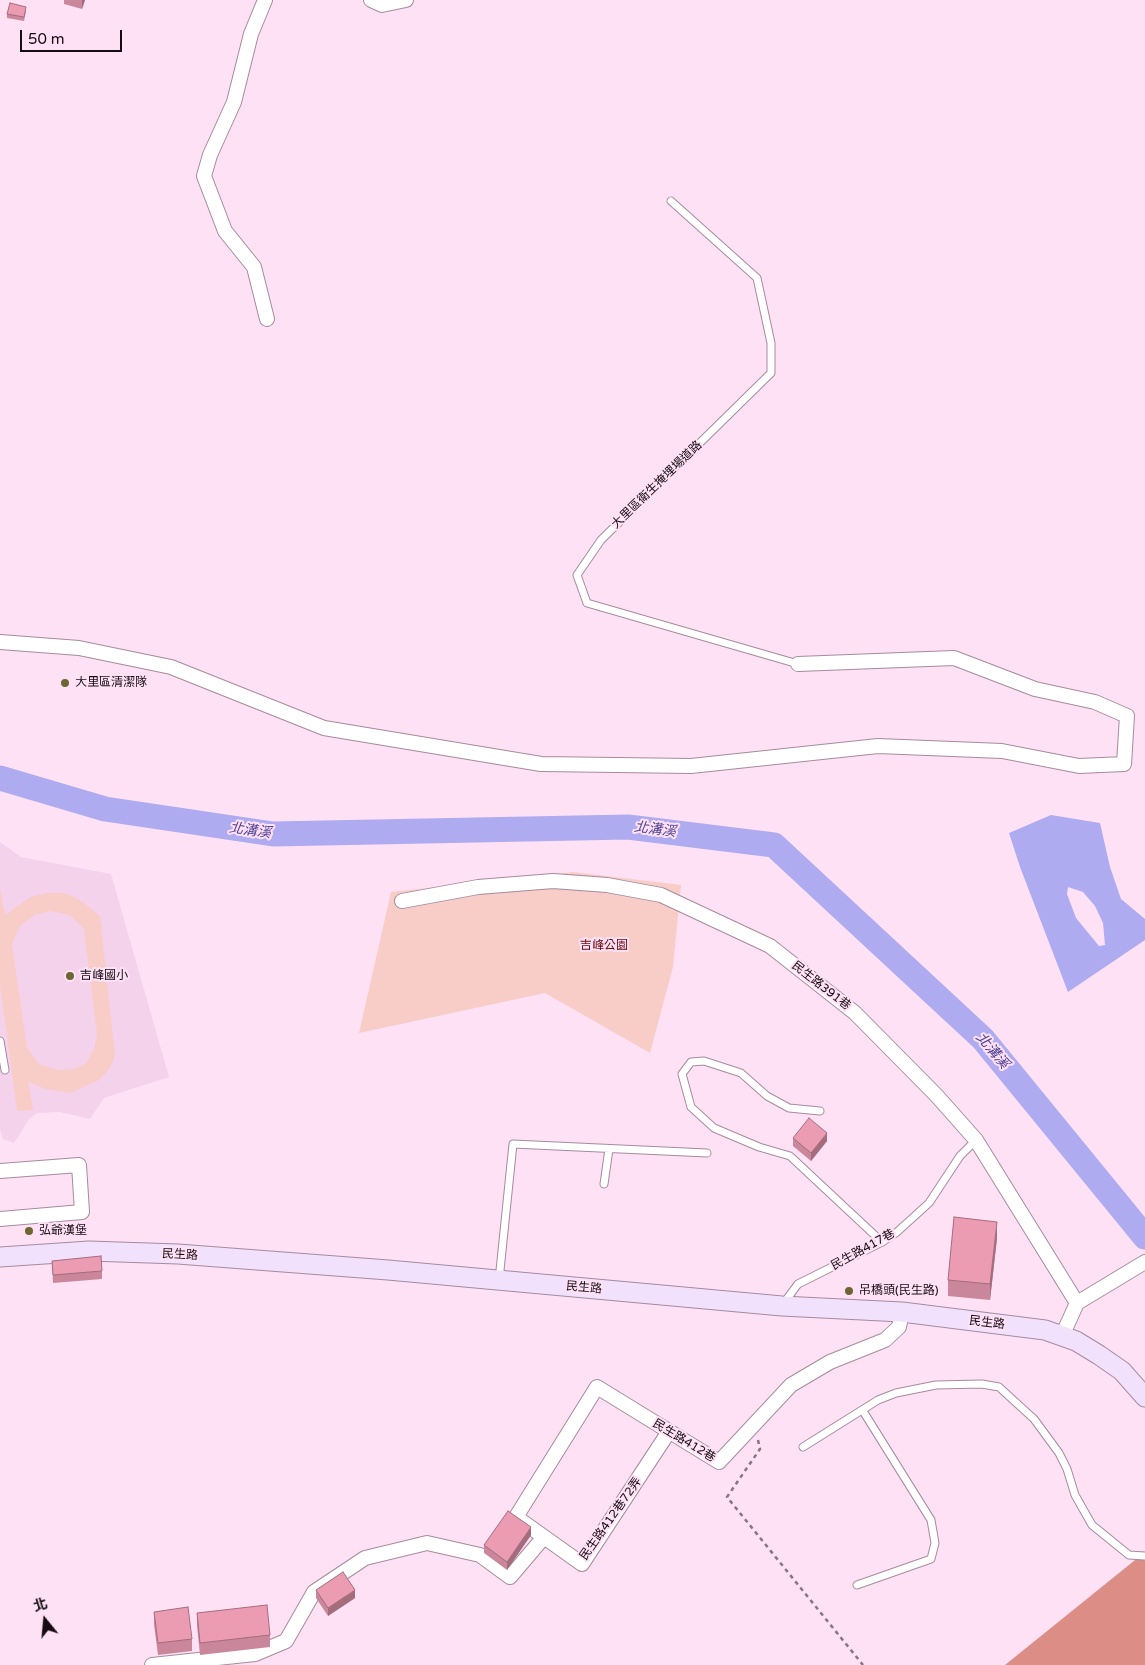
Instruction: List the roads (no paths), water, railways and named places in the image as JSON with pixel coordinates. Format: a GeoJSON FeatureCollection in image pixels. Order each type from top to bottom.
{"type":"FeatureCollection","features":[{"type":"Feature","properties":{"kind":"street"},"geometry":{"type":"LineString","coordinates":[[265,0],[251,34],[234,102],[210,155],[204,176],[225,231],[254,267],[267,319]]}},
{"type":"Feature","properties":{"kind":"street"},"geometry":{"type":"LineString","coordinates":[[371,0],[382,5],[406,0]]}},
{"type":"Feature","properties":{"kind":"street"},"geometry":{"type":"LineString","coordinates":[[0,642],[80,648],[172,667],[324,728],[541,764],[691,766],[878,746],[1002,751],[1079,766],[1124,764],[1127,716],[1095,702],[1035,689],[954,658],[798,664]]}},
{"type":"Feature","properties":{"kind":"street","name":"民生路391巷"},"geometry":{"type":"LineString","coordinates":[[402,901],[478,887],[554,881],[607,885],[660,895],[770,946],[855,1013],[937,1096],[976,1140],[1077,1303]]}},
{"type":"Feature","properties":{"kind":"street"},"geometry":{"type":"LineString","coordinates":[[0,1171],[78,1165],[82,1212],[0,1219]]}},
{"type":"Feature","properties":{"kind":"street","name":"民生路"},"geometry":{"type":"LineString","coordinates":[[0,1256],[89,1251],[178,1254],[499,1280],[782,1306],[902,1312],[1045,1330],[1076,1341],[1122,1371],[1145,1396]]}},
{"type":"Feature","properties":{"kind":"street"},"geometry":{"type":"LineString","coordinates":[[1062,1336],[1077,1303],[1145,1262]]}},
{"type":"Feature","properties":{"kind":"street","name":"民生路412巷"},"geometry":{"type":"LineString","coordinates":[[516,1517],[597,1387],[668,1433],[719,1462],[791,1385],[830,1362],[885,1340],[899,1327],[902,1312]]}},
{"type":"Feature","properties":{"kind":"street","name":"民生路412巷72弄"},"geometry":{"type":"LineString","coordinates":[[516,1517],[582,1564],[668,1433]]}},
{"type":"Feature","properties":{"kind":"street"},"geometry":{"type":"LineString","coordinates":[[152,1665],[255,1654],[286,1641],[314,1592],[365,1558],[428,1543],[480,1555],[510,1577],[544,1537]]}},
{"type":"Feature","properties":{"kind":"lane","name":"大里區衛生掩埋場道路"},"geometry":{"type":"LineString","coordinates":[[671,201],[756,278],[771,343],[771,373],[601,540],[577,575],[587,603],[798,664]]}},
{"type":"Feature","properties":{"kind":"lane"},"geometry":{"type":"LineString","coordinates":[[0,1041],[5,1070]]}},
{"type":"Feature","properties":{"kind":"lane"},"geometry":{"type":"LineString","coordinates":[[820,1111],[789,1108],[767,1096],[741,1072],[704,1061],[691,1062],[682,1074],[691,1107],[714,1128],[759,1147],[790,1156],[882,1242]]}},
{"type":"Feature","properties":{"kind":"lane","name":"民生路417巷"},"geometry":{"type":"LineString","coordinates":[[782,1306],[798,1284],[882,1242],[897,1232],[929,1203],[960,1156],[976,1140]]}},
{"type":"Feature","properties":{"kind":"lane"},"geometry":{"type":"LineString","coordinates":[[499,1280],[513,1144],[707,1153]]}},
{"type":"Feature","properties":{"kind":"lane"},"geometry":{"type":"LineString","coordinates":[[604,1184],[609,1149]]}},
{"type":"Feature","properties":{"kind":"lane"},"geometry":{"type":"LineString","coordinates":[[804,1447],[878,1400],[896,1392],[928,1387],[982,1384],[999,1388],[1034,1419],[1059,1453],[1067,1469],[1075,1495],[1092,1525],[1129,1555],[1145,1556]]}},
{"type":"Feature","properties":{"kind":"lane"},"geometry":{"type":"LineString","coordinates":[[857,1585],[931,1559],[934,1543],[931,1520],[864,1410]]}},
{"type":"Feature","properties":{"kind":"waterway","name":"北溝溪"},"geometry":{"type":"LineString","coordinates":[[0,778],[105,809],[273,834],[628,827],[774,845],[983,1039],[1145,1237]]}},
{"type":"Feature","properties":{"kind":"place","name":"大里區清潔隊"},"geometry":{"type":"Point","coordinates":[65,683]}},
{"type":"Feature","properties":{"kind":"place","name":"吉峰國小"},"geometry":{"type":"Point","coordinates":[70,976]}},
{"type":"Feature","properties":{"kind":"place","name":"弘爺漢堡"},"geometry":{"type":"Point","coordinates":[29,1231]}},
{"type":"Feature","properties":{"kind":"place","name":"吊橋頭(民生路)"},"geometry":{"type":"Point","coordinates":[849,1291]}},
{"type":"Feature","properties":{"kind":"park label","name":"吉峰公園"},"geometry":{"type":"Point","coordinates":[604,946]}}]}
